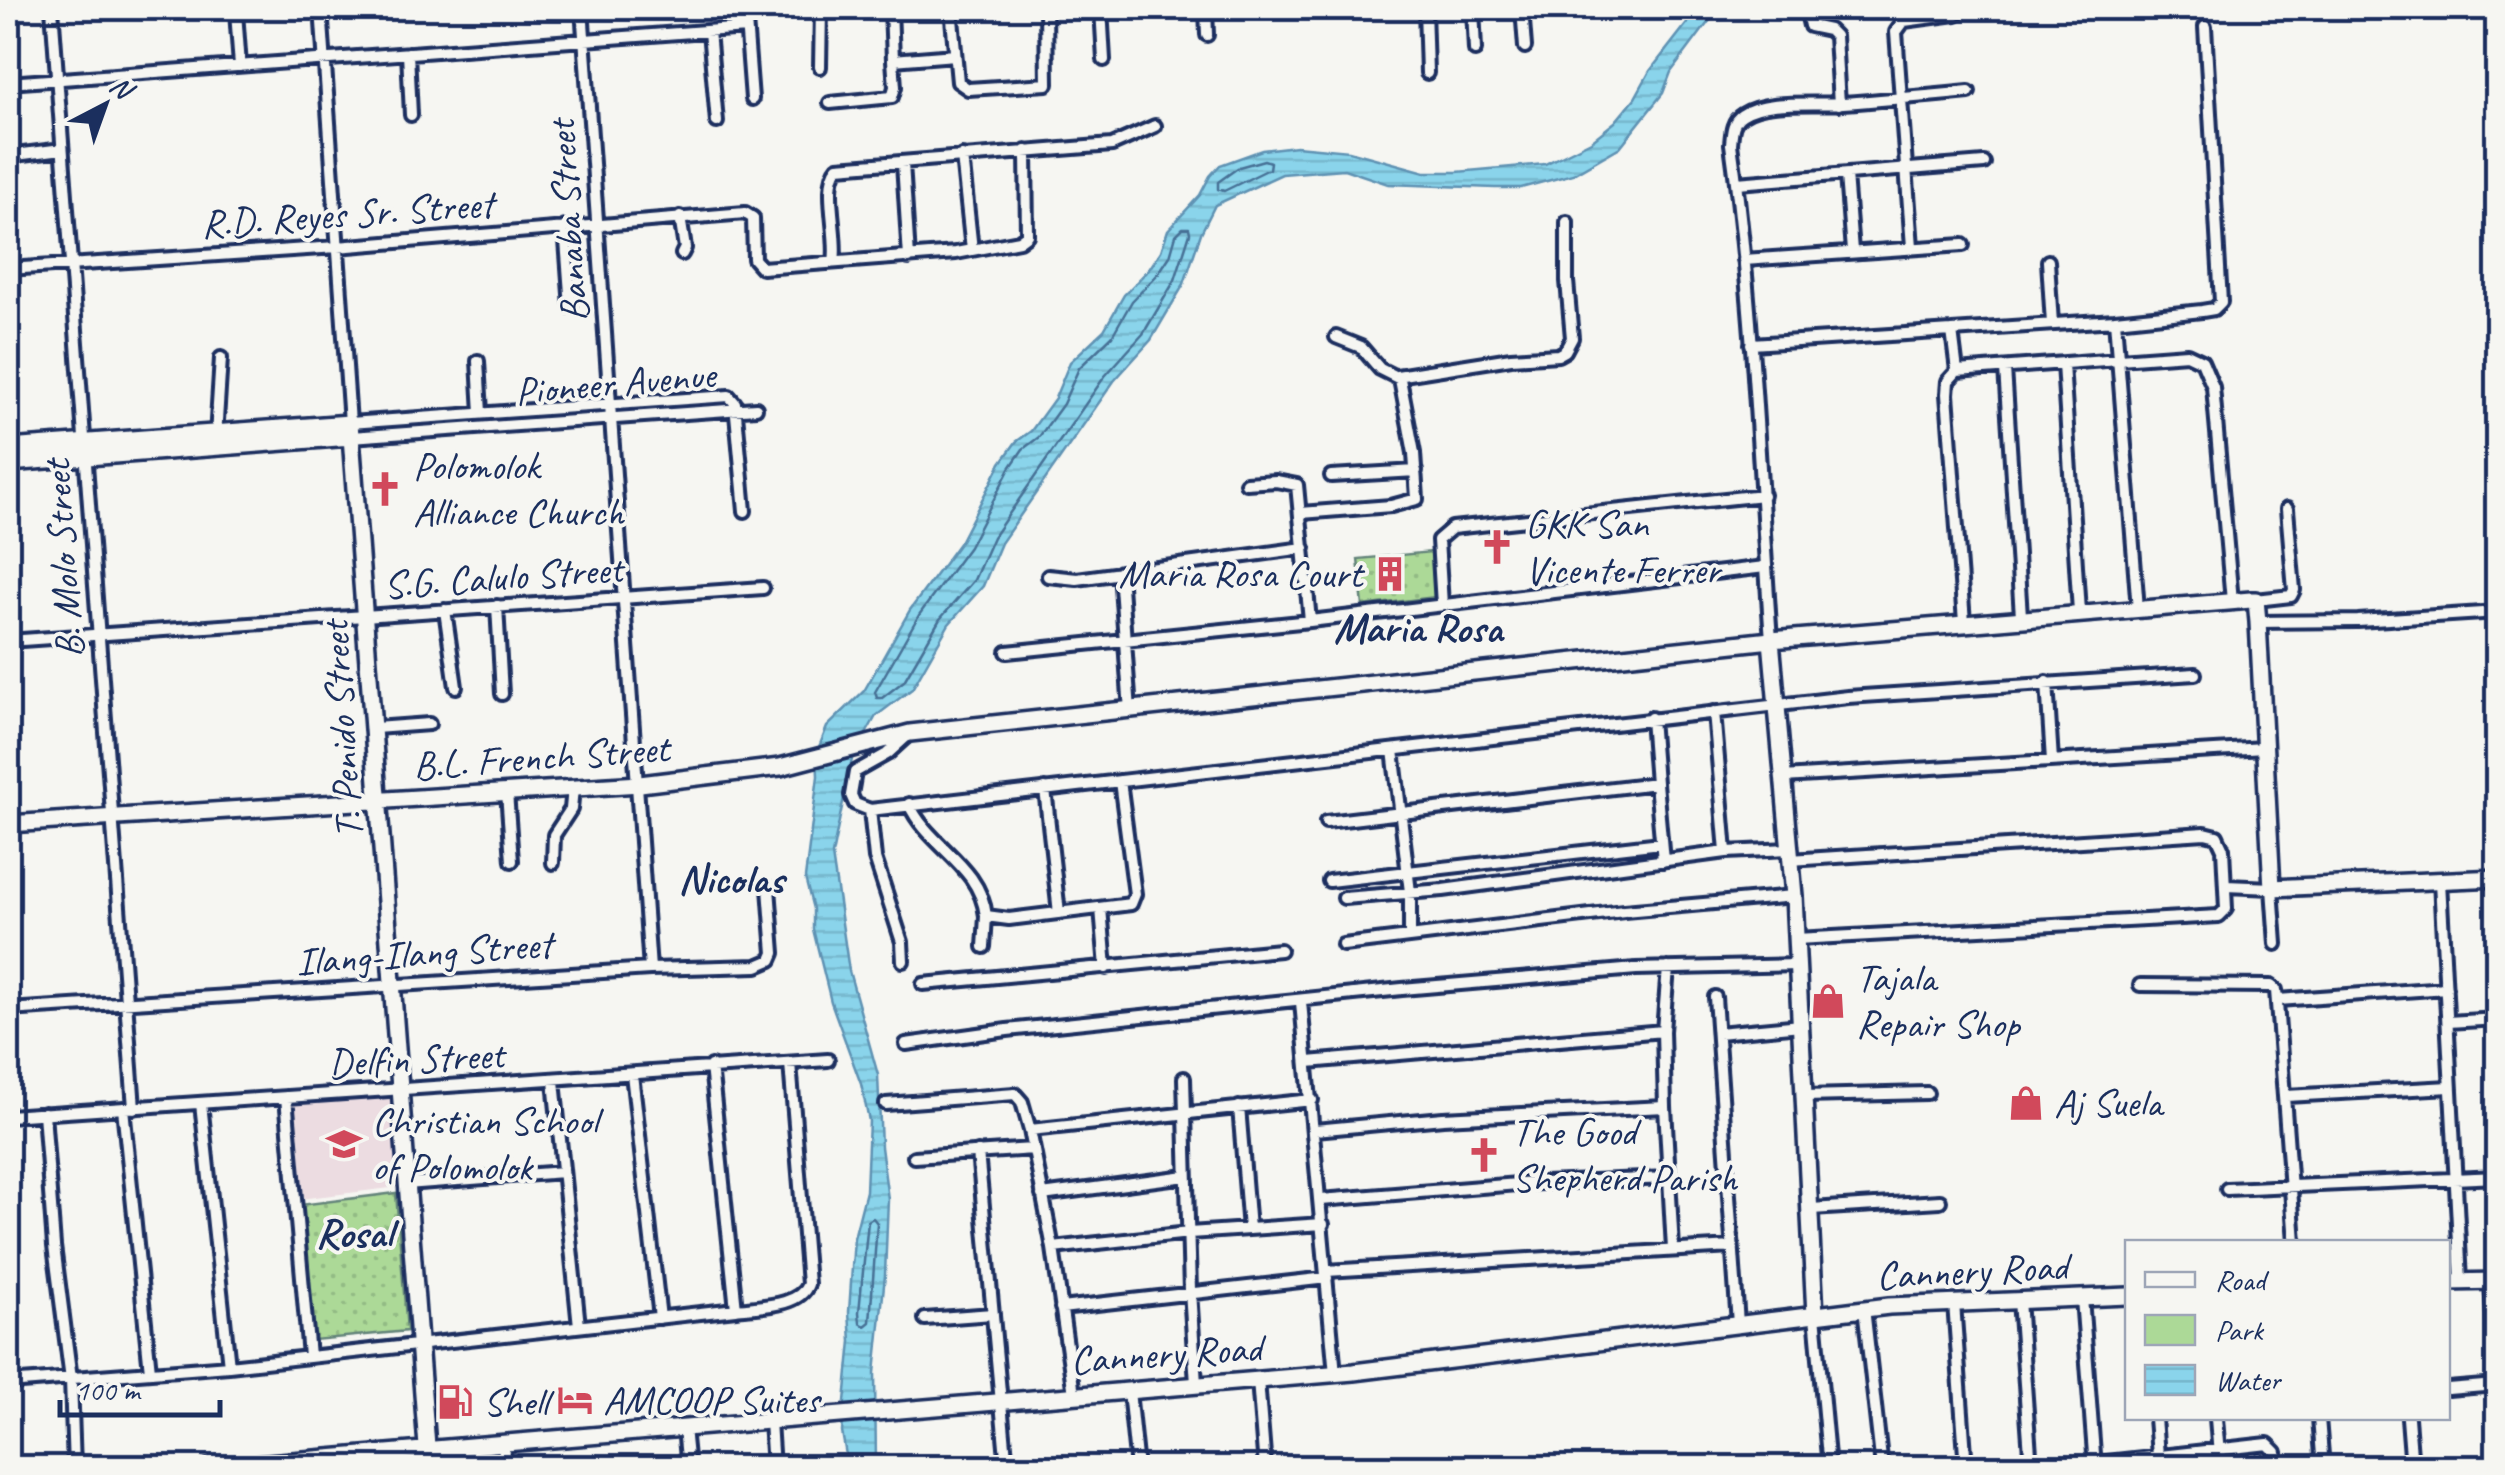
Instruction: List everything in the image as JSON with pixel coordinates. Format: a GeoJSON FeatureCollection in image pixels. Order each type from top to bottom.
{"type":"FeatureCollection","features":[{"type":"Feature","properties":{"kind":"street","name":"B. Molo Street"},"geometry":{"type":"LineString","coordinates":[[52,8],[150,1371]]}},
{"type":"Feature","properties":{"kind":"street","name":"T. Penido Street"},"geometry":{"type":"LineString","coordinates":[[321,8],[427,1448]]}},
{"type":"Feature","properties":{"kind":"street","name":"Banaba Street"},"geometry":{"type":"LineString","coordinates":[[582,8],[640,784],[650,968]]}},
{"type":"Feature","properties":{"kind":"street"},"geometry":{"type":"LineString","coordinates":[[745,8],[752,99]]}},
{"type":"Feature","properties":{"kind":"street"},"geometry":{"type":"LineString","coordinates":[[820,8],[820,67]]}},
{"type":"Feature","properties":{"kind":"street"},"geometry":{"type":"LineString","coordinates":[[830,103],[892,97],[895,87],[891,8]]}},
{"type":"Feature","properties":{"kind":"street"},"geometry":{"type":"LineString","coordinates":[[951,8],[958,82],[968,90],[1047,84],[1046,8]]}},
{"type":"Feature","properties":{"kind":"street"},"geometry":{"type":"LineString","coordinates":[[1102,8],[1104,60]]}},
{"type":"Feature","properties":{"kind":"street"},"geometry":{"type":"LineString","coordinates":[[1206,8],[1207,35]]}},
{"type":"Feature","properties":{"kind":"street"},"geometry":{"type":"LineString","coordinates":[[1425,8],[1427,73]]}},
{"type":"Feature","properties":{"kind":"street"},"geometry":{"type":"LineString","coordinates":[[1473,8],[1475,50]]}},
{"type":"Feature","properties":{"kind":"street"},"geometry":{"type":"LineString","coordinates":[[1522,8],[1524,46]]}},
{"type":"Feature","properties":{"kind":"street"},"geometry":{"type":"LineString","coordinates":[[1806,8],[1810,26],[1829,30],[1835,36],[1839,104]]}},
{"type":"Feature","properties":{"kind":"street"},"geometry":{"type":"LineString","coordinates":[[1912,247],[1894,41],[1900,26],[1914,18],[1956,14],[1962,8]]}},
{"type":"Feature","properties":{"kind":"street"},"geometry":{"type":"LineString","coordinates":[[236,12],[240,66]]}},
{"type":"Feature","properties":{"kind":"street"},"geometry":{"type":"LineString","coordinates":[[1751,344],[2115,320],[2214,308],[2221,302],[2205,27]]}},
{"type":"Feature","properties":{"kind":"street"},"geometry":{"type":"LineString","coordinates":[[8,83],[746,28]]}},
{"type":"Feature","properties":{"kind":"street"},"geometry":{"type":"LineString","coordinates":[[709,30],[717,122]]}},
{"type":"Feature","properties":{"kind":"street"},"geometry":{"type":"LineString","coordinates":[[408,53],[411,114]]}},
{"type":"Feature","properties":{"kind":"street"},"geometry":{"type":"LineString","coordinates":[[893,60],[956,54]]}},
{"type":"Feature","properties":{"kind":"street"},"geometry":{"type":"LineString","coordinates":[[1829,1468],[1815,1315],[1794,896],[1770,640],[1744,260],[1731,144],[1733,130],[1742,115],[1791,104],[1839,104],[1969,92]]}},
{"type":"Feature","properties":{"kind":"street"},"geometry":{"type":"LineString","coordinates":[[1026,152],[1025,238],[909,258],[834,262],[837,249],[832,184],[840,166],[1112,145],[1155,126]]}},
{"type":"Feature","properties":{"kind":"street"},"geometry":{"type":"LineString","coordinates":[[8,156],[62,150]]}},
{"type":"Feature","properties":{"kind":"street"},"geometry":{"type":"LineString","coordinates":[[962,156],[972,250]]}},
{"type":"Feature","properties":{"kind":"street"},"geometry":{"type":"LineString","coordinates":[[903,163],[909,258]]}},
{"type":"Feature","properties":{"kind":"street"},"geometry":{"type":"LineString","coordinates":[[1737,183],[1984,164]]}},
{"type":"Feature","properties":{"kind":"street"},"geometry":{"type":"LineString","coordinates":[[1846,175],[1852,252]]}},
{"type":"Feature","properties":{"kind":"street","name":"R.D. Reyes Sr. Street"},"geometry":{"type":"LineString","coordinates":[[8,269],[750,214],[754,258],[760,268],[798,268],[834,262]]}},
{"type":"Feature","properties":{"kind":"street"},"geometry":{"type":"LineString","coordinates":[[680,217],[685,248],[682,254]]}},
{"type":"Feature","properties":{"kind":"street"},"geometry":{"type":"LineString","coordinates":[[1336,337],[1361,346],[1380,369],[1397,376],[1565,351],[1572,338],[1567,281],[1568,222]]}},
{"type":"Feature","properties":{"kind":"street"},"geometry":{"type":"LineString","coordinates":[[565,227],[571,307]]}},
{"type":"Feature","properties":{"kind":"street"},"geometry":{"type":"LineString","coordinates":[[1744,260],[1963,245]]}},
{"type":"Feature","properties":{"kind":"street"},"geometry":{"type":"LineString","coordinates":[[2048,261],[2052,324]]}},
{"type":"Feature","properties":{"kind":"street"},"geometry":{"type":"LineString","coordinates":[[2115,320],[2138,609]]}},
{"type":"Feature","properties":{"kind":"street"},"geometry":{"type":"LineString","coordinates":[[1952,332],[1957,371]]}},
{"type":"Feature","properties":{"kind":"street"},"geometry":{"type":"LineString","coordinates":[[1964,622],[1947,394],[1948,381],[1957,371],[2188,354],[2202,361],[2210,376],[2232,601]]}},
{"type":"Feature","properties":{"kind":"street"},"geometry":{"type":"LineString","coordinates":[[217,440],[221,358]]}},
{"type":"Feature","properties":{"kind":"street"},"geometry":{"type":"LineString","coordinates":[[478,361],[481,413]]}},
{"type":"Feature","properties":{"kind":"street"},"geometry":{"type":"LineString","coordinates":[[2063,364],[2079,612]]}},
{"type":"Feature","properties":{"kind":"street"},"geometry":{"type":"LineString","coordinates":[[2004,369],[2022,616]]}},
{"type":"Feature","properties":{"kind":"street"},"geometry":{"type":"LineString","coordinates":[[1301,513],[1414,502],[1416,472],[1404,386],[1397,376]]}},
{"type":"Feature","properties":{"kind":"street","name":"Pioneer Avenue"},"geometry":{"type":"LineString","coordinates":[[8,448],[86,449],[351,430],[736,410],[734,399],[727,396],[481,413],[351,430]]}},
{"type":"Feature","properties":{"kind":"street"},"geometry":{"type":"LineString","coordinates":[[745,512],[736,410],[756,408]]}},
{"type":"Feature","properties":{"kind":"street","name":"Pioneer Avenue"},"geometry":{"type":"LineString","coordinates":[[8,463],[86,449]]}},
{"type":"Feature","properties":{"kind":"street"},"geometry":{"type":"LineString","coordinates":[[1331,476],[1416,472]]}},
{"type":"Feature","properties":{"kind":"street"},"geometry":{"type":"LineString","coordinates":[[1246,484],[1291,482],[1299,492],[1310,621]]}},
{"type":"Feature","properties":{"kind":"street"},"geometry":{"type":"LineString","coordinates":[[1442,604],[1438,540],[1452,528],[1762,495]]}},
{"type":"Feature","properties":{"kind":"street"},"geometry":{"type":"LineString","coordinates":[[2276,944],[2256,600],[2291,596],[2294,590],[2287,509]]}},
{"type":"Feature","properties":{"kind":"street"},"geometry":{"type":"LineString","coordinates":[[1048,576],[1077,579],[1304,548]]}},
{"type":"Feature","properties":{"kind":"street"},"geometry":{"type":"LineString","coordinates":[[1007,652],[1124,642],[1766,567]]}},
{"type":"Feature","properties":{"kind":"street"},"geometry":{"type":"LineString","coordinates":[[1120,572],[1130,712]]}},
{"type":"Feature","properties":{"kind":"street","name":"S.G. Calulo Street"},"geometry":{"type":"LineString","coordinates":[[8,642],[763,588]]}},
{"type":"Feature","properties":{"kind":"street","name":"B.L. French Street"},"geometry":{"type":"LineString","coordinates":[[8,824],[640,784],[780,767],[910,733],[1770,640],[2022,616],[2256,600]]}},
{"type":"Feature","properties":{"kind":"street"},"geometry":{"type":"LineString","coordinates":[[496,606],[502,694]]}},
{"type":"Feature","properties":{"kind":"street"},"geometry":{"type":"LineString","coordinates":[[445,610],[456,687]]}},
{"type":"Feature","properties":{"kind":"street"},"geometry":{"type":"LineString","coordinates":[[2258,622],[2358,621],[2498,612]]}},
{"type":"Feature","properties":{"kind":"street"},"geometry":{"type":"LineString","coordinates":[[910,733],[887,754],[855,772],[852,800],[862,808],[1776,705],[2195,674]]}},
{"type":"Feature","properties":{"kind":"street"},"geometry":{"type":"LineString","coordinates":[[2047,682],[2052,761]]}},
{"type":"Feature","properties":{"kind":"street"},"geometry":{"type":"LineString","coordinates":[[1714,712],[1726,852]]}},
{"type":"Feature","properties":{"kind":"street"},"geometry":{"type":"LineString","coordinates":[[1650,718],[1664,861]]}},
{"type":"Feature","properties":{"kind":"street"},"geometry":{"type":"LineString","coordinates":[[375,728],[429,724]]}},
{"type":"Feature","properties":{"kind":"street"},"geometry":{"type":"LineString","coordinates":[[1783,777],[2264,748]]}},
{"type":"Feature","properties":{"kind":"street"},"geometry":{"type":"LineString","coordinates":[[1393,750],[1410,892],[1410,936]]}},
{"type":"Feature","properties":{"kind":"street"},"geometry":{"type":"LineString","coordinates":[[986,916],[1009,919],[1131,904],[1135,894],[1120,781]]}},
{"type":"Feature","properties":{"kind":"street"},"geometry":{"type":"LineString","coordinates":[[1326,822],[1656,783]]}},
{"type":"Feature","properties":{"kind":"street"},"geometry":{"type":"LineString","coordinates":[[554,863],[554,835],[571,808],[573,788]]}},
{"type":"Feature","properties":{"kind":"street"},"geometry":{"type":"LineString","coordinates":[[1045,789],[1059,913]]}},
{"type":"Feature","properties":{"kind":"street"},"geometry":{"type":"LineString","coordinates":[[508,792],[512,861]]}},
{"type":"Feature","properties":{"kind":"street"},"geometry":{"type":"LineString","coordinates":[[910,804],[915,817],[972,877],[986,916],[984,947]]}},
{"type":"Feature","properties":{"kind":"street"},"geometry":{"type":"LineString","coordinates":[[870,810],[875,858],[902,942],[903,961]]}},
{"type":"Feature","properties":{"kind":"street"},"geometry":{"type":"LineString","coordinates":[[1344,898],[1726,852],[1789,855],[2205,833],[2221,840],[2226,909],[2219,916],[1796,939]]}},
{"type":"Feature","properties":{"kind":"street"},"geometry":{"type":"LineString","coordinates":[[1329,881],[1660,843]]}},
{"type":"Feature","properties":{"kind":"street"},"geometry":{"type":"LineString","coordinates":[[2226,886],[2272,888],[2498,878]]}},
{"type":"Feature","properties":{"kind":"street"},"geometry":{"type":"LineString","coordinates":[[2440,881],[2456,1179],[2454,1281],[2494,1281],[2498,1400]]}},
{"type":"Feature","properties":{"kind":"street","name":"Ilang-Ilang Street"},"geometry":{"type":"LineString","coordinates":[[8,1010],[650,968],[763,965],[774,953],[769,888]]}},
{"type":"Feature","properties":{"kind":"street"},"geometry":{"type":"LineString","coordinates":[[1343,945],[1624,911],[1794,896]]}},
{"type":"Feature","properties":{"kind":"street"},"geometry":{"type":"LineString","coordinates":[[1101,908],[1106,968]]}},
{"type":"Feature","properties":{"kind":"street"},"geometry":{"type":"LineString","coordinates":[[923,984],[1280,950]]}},
{"type":"Feature","properties":{"kind":"street"},"geometry":{"type":"LineString","coordinates":[[906,1044],[1402,989],[1668,968],[1797,965]]}},
{"type":"Feature","properties":{"kind":"street"},"geometry":{"type":"LineString","coordinates":[[1668,968],[1663,1031],[1674,1250]]}},
{"type":"Feature","properties":{"kind":"street"},"geometry":{"type":"LineString","coordinates":[[2140,985],[2271,986],[2276,990],[2295,1240]]}},
{"type":"Feature","properties":{"kind":"street"},"geometry":{"type":"LineString","coordinates":[[2278,1000],[2446,988]]}},
{"type":"Feature","properties":{"kind":"street"},"geometry":{"type":"LineString","coordinates":[[1715,996],[1738,1324]]}},
{"type":"Feature","properties":{"kind":"street"},"geometry":{"type":"LineString","coordinates":[[1301,1002],[1335,1374]]}},
{"type":"Feature","properties":{"kind":"street"},"geometry":{"type":"LineString","coordinates":[[2448,1022],[2498,1019]]}},
{"type":"Feature","properties":{"kind":"street"},"geometry":{"type":"LineString","coordinates":[[1718,1033],[1801,1026]]}},
{"type":"Feature","properties":{"kind":"street"},"geometry":{"type":"LineString","coordinates":[[1308,1062],[1663,1031]]}},
{"type":"Feature","properties":{"kind":"street","name":"Delfin Street"},"geometry":{"type":"LineString","coordinates":[[8,1116],[828,1060]]}},
{"type":"Feature","properties":{"kind":"street"},"geometry":{"type":"LineString","coordinates":[[8,1383],[229,1366],[736,1310],[798,1298],[807,1290],[790,1063]]}},
{"type":"Feature","properties":{"kind":"street"},"geometry":{"type":"LineString","coordinates":[[711,1066],[736,1310]]}},
{"type":"Feature","properties":{"kind":"street"},"geometry":{"type":"LineString","coordinates":[[632,1074],[660,1318]]}},
{"type":"Feature","properties":{"kind":"street"},"geometry":{"type":"LineString","coordinates":[[1184,1078],[1196,1384]]}},
{"type":"Feature","properties":{"kind":"street"},"geometry":{"type":"LineString","coordinates":[[554,1081],[579,1326]]}},
{"type":"Feature","properties":{"kind":"street"},"geometry":{"type":"LineString","coordinates":[[2286,1096],[2450,1087]]}},
{"type":"Feature","properties":{"kind":"street"},"geometry":{"type":"LineString","coordinates":[[1805,1096],[1928,1093]]}},
{"type":"Feature","properties":{"kind":"street"},"geometry":{"type":"LineString","coordinates":[[886,1104],[1015,1094],[1022,1102],[1054,1248],[1074,1394]]}},
{"type":"Feature","properties":{"kind":"street"},"geometry":{"type":"LineString","coordinates":[[286,1096],[310,1356]]}},
{"type":"Feature","properties":{"kind":"street"},"geometry":{"type":"LineString","coordinates":[[1030,1130],[1312,1100]]}},
{"type":"Feature","properties":{"kind":"street"},"geometry":{"type":"LineString","coordinates":[[201,1103],[229,1366]]}},
{"type":"Feature","properties":{"kind":"street"},"geometry":{"type":"LineString","coordinates":[[1239,1106],[1249,1229]]}},
{"type":"Feature","properties":{"kind":"street"},"geometry":{"type":"LineString","coordinates":[[1315,1130],[1443,1118],[1666,1107]]}},
{"type":"Feature","properties":{"kind":"street"},"geometry":{"type":"LineString","coordinates":[[44,1113],[54,1246],[71,1379],[74,1468]]}},
{"type":"Feature","properties":{"kind":"street"},"geometry":{"type":"LineString","coordinates":[[914,1156],[1033,1148]]}},
{"type":"Feature","properties":{"kind":"street"},"geometry":{"type":"LineString","coordinates":[[978,1152],[1007,1468]]}},
{"type":"Feature","properties":{"kind":"street"},"geometry":{"type":"LineString","coordinates":[[406,1184],[563,1172]]}},
{"type":"Feature","properties":{"kind":"street"},"geometry":{"type":"LineString","coordinates":[[1042,1194],[1186,1176]]}},
{"type":"Feature","properties":{"kind":"street"},"geometry":{"type":"LineString","coordinates":[[2227,1188],[2498,1177]]}},
{"type":"Feature","properties":{"kind":"street"},"geometry":{"type":"LineString","coordinates":[[1320,1200],[1518,1184],[1669,1178]]}},
{"type":"Feature","properties":{"kind":"street"},"geometry":{"type":"LineString","coordinates":[[1811,1209],[1940,1201]]}},
{"type":"Feature","properties":{"kind":"street"},"geometry":{"type":"LineString","coordinates":[[1054,1248],[1189,1232],[1322,1224]]}},
{"type":"Feature","properties":{"kind":"street"},"geometry":{"type":"LineString","coordinates":[[1062,1308],[1327,1274],[1732,1247]]}},
{"type":"Feature","properties":{"kind":"street","name":"Cannery Road"},"geometry":{"type":"LineString","coordinates":[[208,1468],[1335,1374],[1864,1308],[2125,1296]]}},
{"type":"Feature","properties":{"kind":"street"},"geometry":{"type":"LineString","coordinates":[[2082,1298],[2095,1465]]}},
{"type":"Feature","properties":{"kind":"street"},"geometry":{"type":"LineString","coordinates":[[2019,1300],[2030,1468]]}},
{"type":"Feature","properties":{"kind":"street"},"geometry":{"type":"LineString","coordinates":[[1954,1302],[1966,1468]]}},
{"type":"Feature","properties":{"kind":"street"},"geometry":{"type":"LineString","coordinates":[[1864,1308],[1882,1468]]}},
{"type":"Feature","properties":{"kind":"street"},"geometry":{"type":"LineString","coordinates":[[925,1319],[993,1314]]}},
{"type":"Feature","properties":{"kind":"street"},"geometry":{"type":"LineString","coordinates":[[1258,1380],[1265,1468]]}},
{"type":"Feature","properties":{"kind":"street"},"geometry":{"type":"LineString","coordinates":[[2450,1389],[2496,1384]]}},
{"type":"Feature","properties":{"kind":"street"},"geometry":{"type":"LineString","coordinates":[[1129,1391],[1137,1468]]}},
{"type":"Feature","properties":{"kind":"street"},"geometry":{"type":"LineString","coordinates":[[2155,1420],[2158,1462]]}},
{"type":"Feature","properties":{"kind":"street"},"geometry":{"type":"LineString","coordinates":[[2216,1420],[2220,1468]]}},
{"type":"Feature","properties":{"kind":"street"},"geometry":{"type":"LineString","coordinates":[[2320,1420],[2323,1468]]}},
{"type":"Feature","properties":{"kind":"street"},"geometry":{"type":"LineString","coordinates":[[2408,1420],[2412,1468]]}},
{"type":"Feature","properties":{"kind":"street"},"geometry":{"type":"LineString","coordinates":[[770,1421],[773,1468]]}},
{"type":"Feature","properties":{"kind":"street"},"geometry":{"type":"LineString","coordinates":[[684,1428],[688,1468]]}},
{"type":"Feature","properties":{"kind":"street"},"geometry":{"type":"LineString","coordinates":[[503,1442],[505,1468]]}},
{"type":"Feature","properties":{"kind":"street"},"geometry":{"type":"LineString","coordinates":[[2054,1468],[2158,1462],[2268,1444],[2276,1452],[2277,1468]]}},
{"type":"Feature","properties":{"kind":"shaded area","name":"Christian School of Polomolok"},"geometry":{"type":"Polygon","coordinates":[[[391,1093],[399,1187],[299,1199],[289,1101],[391,1093]]]}},
{"type":"Feature","properties":{"kind":"green space"},"geometry":{"type":"Polygon","coordinates":[[[1431,552],[1435,597],[1363,606],[1358,559],[1431,552]]]}},
{"type":"Feature","properties":{"kind":"green space"},"geometry":{"type":"Polygon","coordinates":[[[396,1193],[407,1331],[314,1340],[300,1205],[396,1193]]]}},
{"type":"Feature","properties":{"kind":"water"},"geometry":{"type":"Polygon","coordinates":[[[1699,8],[1719,8],[1671,72],[1663,93],[1620,147],[1573,174],[1521,188],[1495,188],[1388,184],[1344,169],[1282,174],[1215,205],[1184,284],[1151,340],[1114,381],[1001,543],[983,586],[949,624],[912,689],[876,716],[852,759],[832,855],[849,971],[878,1075],[888,1199],[875,1373],[876,1467],[848,1467],[842,1432],[851,1341],[849,1312],[854,1238],[866,1191],[869,1121],[861,1084],[831,1002],[805,878],[818,776],[817,752],[827,727],[864,691],[910,610],[960,542],[1001,463],[1055,398],[1070,362],[1104,330],[1124,295],[1161,251],[1168,230],[1200,195],[1220,165],[1262,150],[1296,146],[1349,151],[1425,172],[1545,164],[1591,141],[1615,122],[1699,8]]]}},
{"type":"Feature","properties":{"kind":"place","name":"Polomolok Alliance Church"},"geometry":{"type":"Point","coordinates":[385,489]}},
{"type":"Feature","properties":{"kind":"place","name":"GKK San Vicente Ferrer"},"geometry":{"type":"Point","coordinates":[1497,547]}},
{"type":"Feature","properties":{"kind":"place","name":"Maria Rosa Court"},"geometry":{"type":"Point","coordinates":[1390,574]}},
{"type":"Feature","properties":{"kind":"place","name":"Tajala Repair Shop"},"geometry":{"type":"Point","coordinates":[1828,1001]}},
{"type":"Feature","properties":{"kind":"place","name":"Aj Suela"},"geometry":{"type":"Point","coordinates":[2026,1103]}},
{"type":"Feature","properties":{"kind":"place","name":"Christian School of Polomolok"},"geometry":{"type":"Point","coordinates":[344,1144]}},
{"type":"Feature","properties":{"kind":"place","name":"The Good Shepherd Parish"},"geometry":{"type":"Point","coordinates":[1484,1155]}},
{"type":"Feature","properties":{"kind":"place","name":"AMCOOP Suites"},"geometry":{"type":"Point","coordinates":[575,1400]}},
{"type":"Feature","properties":{"kind":"place","name":"Shell"},"geometry":{"type":"Point","coordinates":[455,1402]}},
{"type":"Feature","properties":{"kind":"district","name":"Maria Rosa"},"geometry":{"type":"Point","coordinates":[1418,628]}},
{"type":"Feature","properties":{"kind":"district","name":"Nicolas"},"geometry":{"type":"Point","coordinates":[731,879]}},
{"type":"Feature","properties":{"kind":"district","name":"Rosal"},"geometry":{"type":"Point","coordinates":[354,1233]}}]}
